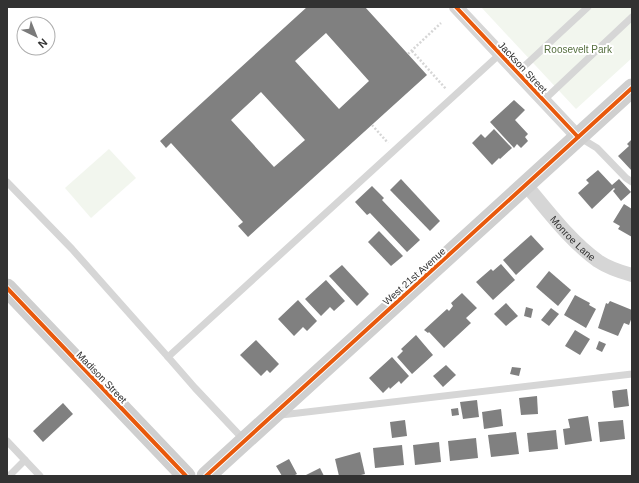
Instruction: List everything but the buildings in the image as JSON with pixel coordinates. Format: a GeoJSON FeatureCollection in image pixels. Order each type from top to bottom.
{"type":"FeatureCollection","features":[{"type":"Feature","properties":{"kind":"street","name":"Jackson Street"},"geometry":{"type":"LineString","coordinates":[[456,7],[578,137]]}},
{"type":"Feature","properties":{"kind":"street","name":"West 21st Avenue"},"geometry":{"type":"LineString","coordinates":[[206,476],[632,88]]}},
{"type":"Feature","properties":{"kind":"street","name":"Monroe Lane"},"geometry":{"type":"LineString","coordinates":[[526,185],[578,244],[599,262],[632,275]]}},
{"type":"Feature","properties":{"kind":"street","name":"Madison Street"},"geometry":{"type":"LineString","coordinates":[[7,288],[186,476]]}},
{"type":"Feature","properties":{"kind":"lane"},"geometry":{"type":"LineString","coordinates":[[518,72],[588,7]]}},
{"type":"Feature","properties":{"kind":"lane"},"geometry":{"type":"LineString","coordinates":[[544,100],[632,17]]}},
{"type":"Feature","properties":{"kind":"lane"},"geometry":{"type":"LineString","coordinates":[[168,357],[500,54]]}},
{"type":"Feature","properties":{"kind":"lane"},"geometry":{"type":"LineString","coordinates":[[578,137],[597,148],[626,178],[632,182]]}},
{"type":"Feature","properties":{"kind":"lane"},"geometry":{"type":"LineString","coordinates":[[7,182],[72,249],[245,441]]}},
{"type":"Feature","properties":{"kind":"lane"},"geometry":{"type":"LineString","coordinates":[[272,416],[632,374]]}},
{"type":"Feature","properties":{"kind":"lane"},"geometry":{"type":"LineString","coordinates":[[7,441],[40,476]]}},
{"type":"Feature","properties":{"kind":"lane"},"geometry":{"type":"LineString","coordinates":[[9,476],[25,460]]}},
{"type":"Feature","properties":{"kind":"path"},"geometry":{"type":"LineString","coordinates":[[408,54],[441,23]]}},
{"type":"Feature","properties":{"kind":"path"},"geometry":{"type":"LineString","coordinates":[[412,51],[454,97]]}},
{"type":"Feature","properties":{"kind":"path"},"geometry":{"type":"LineString","coordinates":[[372,125],[395,150]]}},
{"type":"Feature","properties":{"kind":"green space","name":"Roosevelt Park"},"geometry":{"type":"Polygon","coordinates":[[[481,7],[632,7],[632,58],[576,109],[481,7]]]}},
{"type":"Feature","properties":{"kind":"green space"},"geometry":{"type":"Polygon","coordinates":[[[109,149],[136,178],[91,218],[65,188],[109,149]]]}},
{"type":"Feature","properties":{"kind":"cycle path"},"geometry":{"type":"LineString","coordinates":[[456,7],[578,137]]}},
{"type":"Feature","properties":{"kind":"cycle path"},"geometry":{"type":"LineString","coordinates":[[206,476],[632,88]]}},
{"type":"Feature","properties":{"kind":"cycle path"},"geometry":{"type":"LineString","coordinates":[[7,288],[186,476]]}}]}
